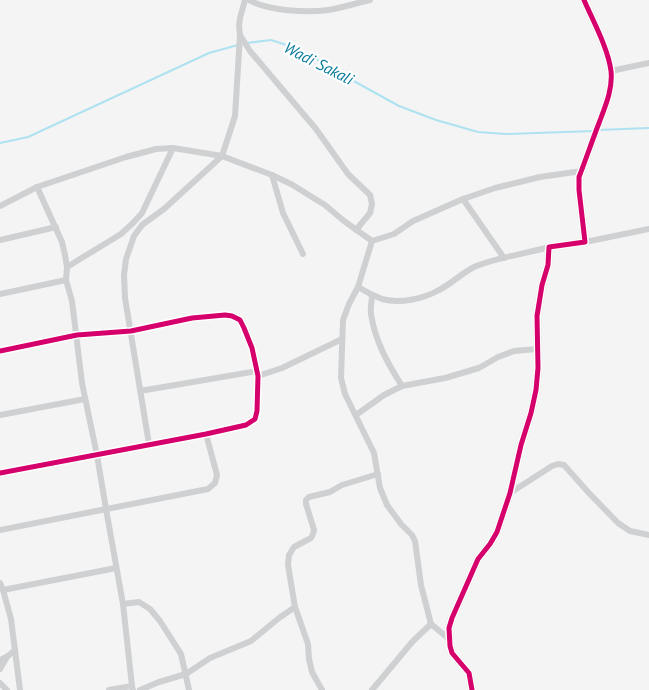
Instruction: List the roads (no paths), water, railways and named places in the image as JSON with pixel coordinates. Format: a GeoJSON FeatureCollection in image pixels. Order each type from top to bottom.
{"type":"FeatureCollection","features":[{"type":"Feature","properties":{"kind":"street"},"geometry":{"type":"LineString","coordinates":[[149,444],[125,298],[124,274],[126,259],[134,236],[142,225],[164,209],[222,156],[235,116],[239,26],[245,0]]}},
{"type":"Feature","properties":{"kind":"street"},"geometry":{"type":"LineString","coordinates":[[249,0],[257,5],[266,7],[308,11],[328,10],[370,0]]}},
{"type":"Feature","properties":{"kind":"street"},"geometry":{"type":"LineString","coordinates":[[584,0],[602,41],[611,71],[609,96],[579,178],[585,242]]}},
{"type":"Feature","properties":{"kind":"street"},"geometry":{"type":"LineString","coordinates":[[240,35],[250,52],[316,129],[348,174],[370,195],[372,204],[370,213],[356,230]]}},
{"type":"Feature","properties":{"kind":"street"},"geometry":{"type":"LineString","coordinates":[[611,71],[649,63]]}},
{"type":"Feature","properties":{"kind":"street"},"geometry":{"type":"LineString","coordinates":[[67,267],[121,234],[142,213],[173,148]]}},
{"type":"Feature","properties":{"kind":"street"},"geometry":{"type":"LineString","coordinates":[[0,206],[37,187],[126,157],[156,149],[173,148],[222,156],[272,175],[291,184],[325,205],[372,241]]}},
{"type":"Feature","properties":{"kind":"street"},"geometry":{"type":"LineString","coordinates":[[372,241],[394,234],[413,221],[463,199],[495,188],[540,177],[582,171]]}},
{"type":"Feature","properties":{"kind":"street"},"geometry":{"type":"LineString","coordinates":[[272,175],[283,213],[303,254]]}},
{"type":"Feature","properties":{"kind":"street"},"geometry":{"type":"LineString","coordinates":[[37,187],[62,242],[67,267],[66,280],[72,302],[77,335],[82,383],[97,455],[123,604],[132,688],[109,690]]}},
{"type":"Feature","properties":{"kind":"street"},"geometry":{"type":"LineString","coordinates":[[463,199],[504,258]]}},
{"type":"Feature","properties":{"kind":"street"},"geometry":{"type":"LineString","coordinates":[[133,223],[142,225]]}},
{"type":"Feature","properties":{"kind":"street"},"geometry":{"type":"LineString","coordinates":[[0,240],[56,227]]}},
{"type":"Feature","properties":{"kind":"street"},"geometry":{"type":"LineString","coordinates":[[358,288],[384,299],[411,300],[438,291],[474,267],[504,258],[549,247],[649,229]]}},
{"type":"Feature","properties":{"kind":"street"},"geometry":{"type":"LineString","coordinates":[[372,241],[358,288],[343,320],[341,378],[345,394],[374,453],[380,488],[387,505],[415,541],[421,585],[430,624],[449,639]]}},
{"type":"Feature","properties":{"kind":"street"},"geometry":{"type":"LineString","coordinates":[[472,690],[469,673],[452,653],[449,628],[465,586],[478,559],[497,532],[510,494],[536,390],[538,368],[537,316],[542,285],[548,265],[549,247]]}},
{"type":"Feature","properties":{"kind":"street"},"geometry":{"type":"LineString","coordinates":[[0,294],[66,280]]}},
{"type":"Feature","properties":{"kind":"street"},"geometry":{"type":"LineString","coordinates":[[372,295],[371,313],[375,328],[388,363],[402,386]]}},
{"type":"Feature","properties":{"kind":"street"},"geometry":{"type":"LineString","coordinates":[[0,351],[77,335],[131,331],[192,318],[225,315],[240,320],[252,348],[257,374],[257,411],[255,419],[246,425],[0,473]]}},
{"type":"Feature","properties":{"kind":"street"},"geometry":{"type":"LineString","coordinates":[[140,391],[257,374],[282,368],[342,339]]}},
{"type":"Feature","properties":{"kind":"street"},"geometry":{"type":"LineString","coordinates":[[356,415],[384,395],[402,386],[445,378],[479,368],[498,357],[514,351],[538,349]]}},
{"type":"Feature","properties":{"kind":"street"},"geometry":{"type":"LineString","coordinates":[[0,415],[85,399]]}},
{"type":"Feature","properties":{"kind":"street"},"geometry":{"type":"LineString","coordinates":[[0,530],[208,489],[216,483],[217,475],[206,434]]}},
{"type":"Feature","properties":{"kind":"street"},"geometry":{"type":"LineString","coordinates":[[510,494],[552,466],[564,465],[618,523],[630,531],[649,535]]}},
{"type":"Feature","properties":{"kind":"street"},"geometry":{"type":"LineString","coordinates":[[322,690],[312,672],[308,644],[295,607],[288,565],[289,555],[294,547],[310,538],[313,534],[314,530],[306,504],[306,500],[309,497],[330,492],[342,484],[378,474]]}},
{"type":"Feature","properties":{"kind":"street"},"geometry":{"type":"LineString","coordinates":[[4,590],[116,568]]}},
{"type":"Feature","properties":{"kind":"street"},"geometry":{"type":"LineString","coordinates":[[0,583],[4,590],[11,619],[20,690]]}},
{"type":"Feature","properties":{"kind":"street"},"geometry":{"type":"LineString","coordinates":[[123,604],[139,602],[150,609],[160,621],[181,654],[189,690]]}},
{"type":"Feature","properties":{"kind":"street"},"geometry":{"type":"LineString","coordinates":[[140,690],[186,674],[210,658],[251,641],[295,607]]}},
{"type":"Feature","properties":{"kind":"street"},"geometry":{"type":"LineString","coordinates":[[372,690],[430,624]]}},
{"type":"Feature","properties":{"kind":"street"},"geometry":{"type":"LineString","coordinates":[[0,660],[15,650]]}},
{"type":"Feature","properties":{"kind":"street"},"geometry":{"type":"LineString","coordinates":[[0,669],[8,656]]}},
{"type":"Feature","properties":{"kind":"street"},"geometry":{"type":"LineString","coordinates":[[0,683],[7,690]]}},
{"type":"Feature","properties":{"kind":"waterway","name":"Wadi Sakali"},"geometry":{"type":"LineString","coordinates":[[247,43],[271,40],[299,49],[399,106],[436,120],[478,132],[506,134],[594,131]]}},
{"type":"Feature","properties":{"kind":"waterway","name":"Wadi Sakali"},"geometry":{"type":"LineString","coordinates":[[0,143],[28,137],[209,53],[238,45]]}},
{"type":"Feature","properties":{"kind":"waterway","name":"Wadi Sakali"},"geometry":{"type":"LineString","coordinates":[[598,130],[649,128]]}}]}
